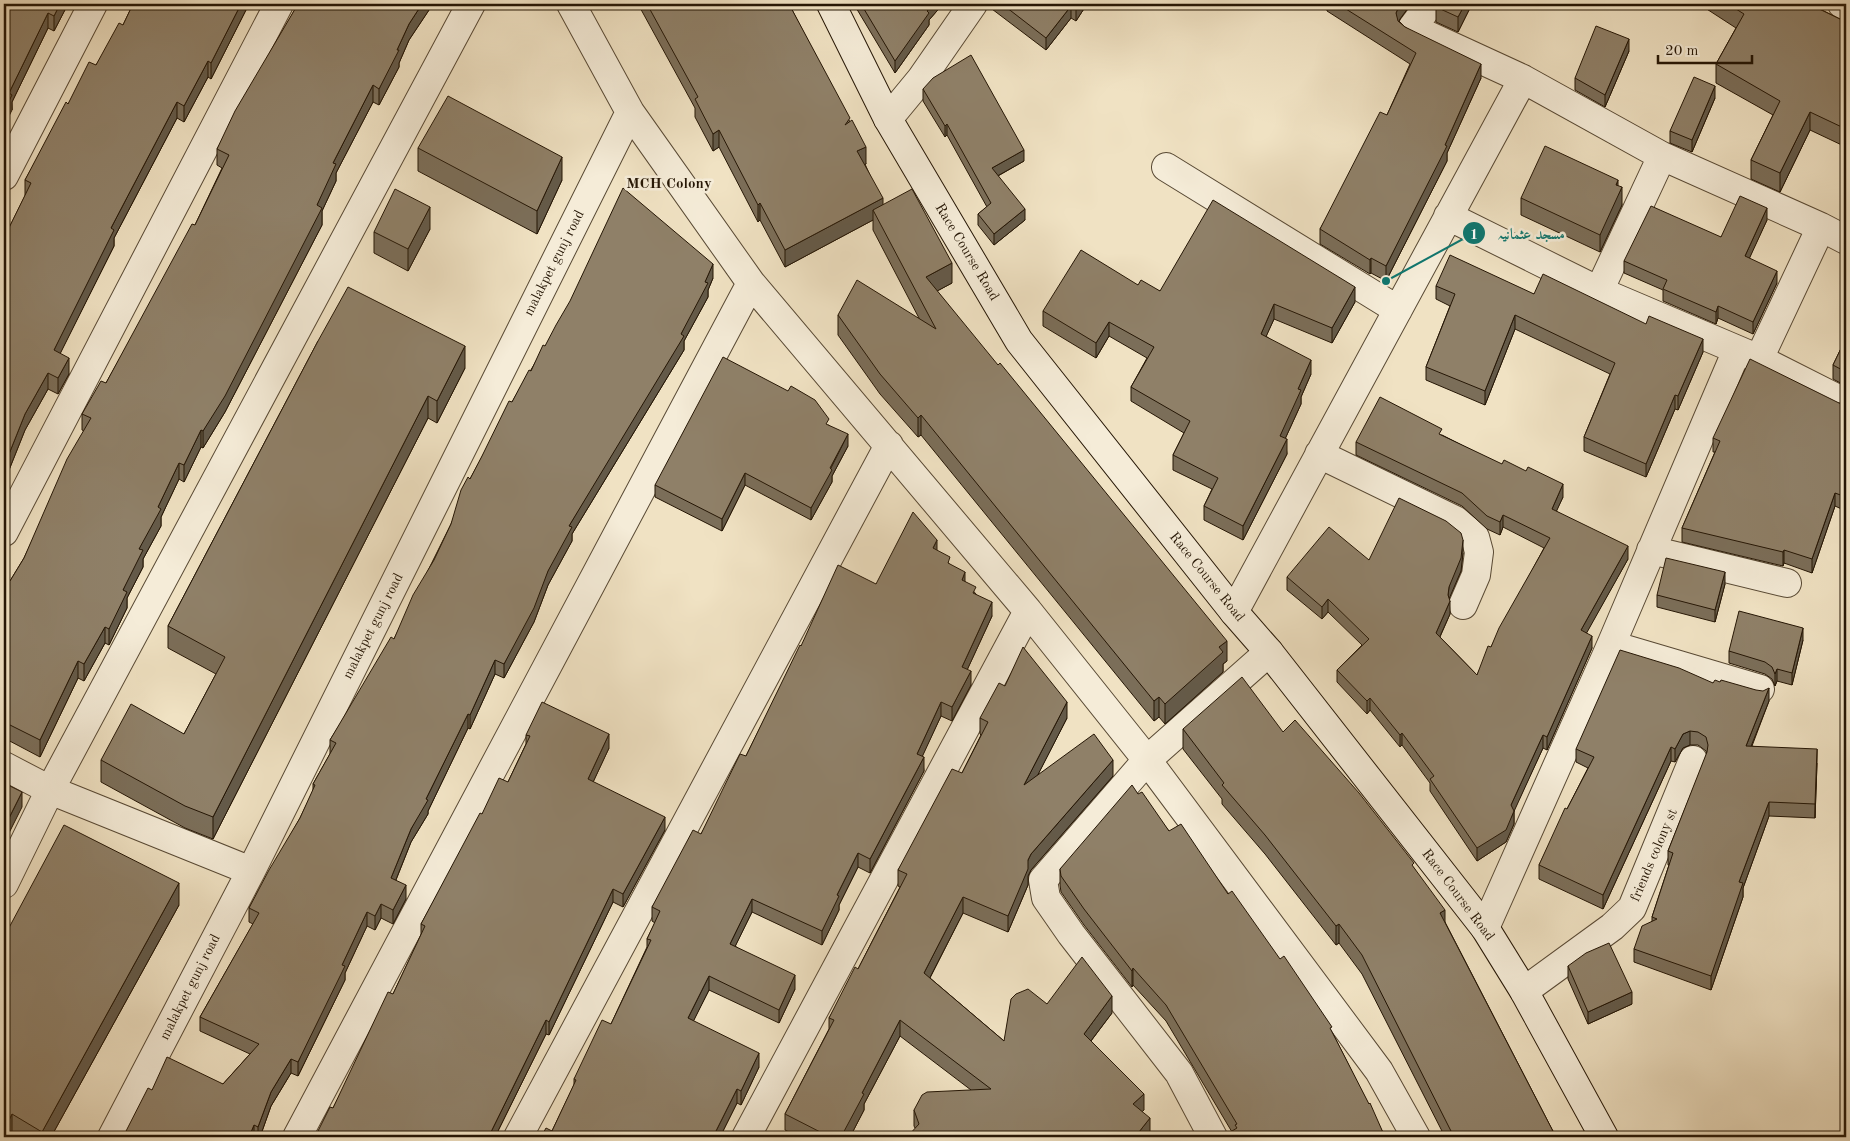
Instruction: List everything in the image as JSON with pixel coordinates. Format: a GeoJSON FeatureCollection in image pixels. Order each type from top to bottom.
{"type":"FeatureCollection","features":[{"type":"Feature","properties":{"kind":"street"},"geometry":{"type":"LineString","coordinates":[[4,176],[93,4]]}},
{"type":"Feature","properties":{"kind":"street"},"geometry":{"type":"LineString","coordinates":[[4,532],[279,4]]}},
{"type":"Feature","properties":{"kind":"street"},"geometry":{"type":"LineString","coordinates":[[4,884],[50,790],[471,4]]}},
{"type":"Feature","properties":{"kind":"street"},"geometry":{"type":"LineString","coordinates":[[571,4],[630,112],[751,283],[1028,611],[1147,760],[1379,1071],[1416,1137]]}},
{"type":"Feature","properties":{"kind":"street","name":"Race Course Road"},"geometry":{"type":"LineString","coordinates":[[831,4],[888,119],[1019,341],[1234,612],[1269,652],[1485,928],[1524,991],[1604,1137]]}},
{"type":"Feature","properties":{"kind":"street"},"geometry":{"type":"LineString","coordinates":[[888,119],[921,79],[973,4]]}},
{"type":"Feature","properties":{"kind":"street"},"geometry":{"type":"LineString","coordinates":[[1430,4],[1412,28],[1522,79],[1662,156],[1822,227],[1846,240]]}},
{"type":"Feature","properties":{"kind":"street"},"geometry":{"type":"LineString","coordinates":[[1842,4],[1846,6]]}},
{"type":"Feature","properties":{"kind":"street"},"geometry":{"type":"LineString","coordinates":[[1234,612],[1522,79]]}},
{"type":"Feature","properties":{"kind":"street","name":"malakpet gunj road"},"geometry":{"type":"LineString","coordinates":[[112,1137],[251,871],[630,112]]}},
{"type":"Feature","properties":{"kind":"street"},"geometry":{"type":"LineString","coordinates":[[1600,291],[1662,156]]}},
{"type":"Feature","properties":{"kind":"street"},"geometry":{"type":"LineString","coordinates":[[1166,167],[1398,310]]}},
{"type":"Feature","properties":{"kind":"street"},"geometry":{"type":"LineString","coordinates":[[1448,216],[1600,291],[1748,355],[1846,403]]}},
{"type":"Feature","properties":{"kind":"street"},"geometry":{"type":"LineString","coordinates":[[1485,928],[1652,550],[1748,355],[1822,227]]}},
{"type":"Feature","properties":{"kind":"street"},"geometry":{"type":"LineString","coordinates":[[297,1137],[751,283]]}},
{"type":"Feature","properties":{"kind":"street"},"geometry":{"type":"LineString","coordinates":[[518,1137],[889,445]]}},
{"type":"Feature","properties":{"kind":"street"},"geometry":{"type":"LineString","coordinates":[[1319,454],[1455,520],[1475,537],[1479,552],[1476,575],[1463,606]]}},
{"type":"Feature","properties":{"kind":"street"},"geometry":{"type":"LineString","coordinates":[[1652,550],[1787,583]]}},
{"type":"Feature","properties":{"kind":"street"},"geometry":{"type":"LineString","coordinates":[[746,1137],[1028,611]]}},
{"type":"Feature","properties":{"kind":"street"},"geometry":{"type":"LineString","coordinates":[[1611,645],[1760,689]]}},
{"type":"Feature","properties":{"kind":"street"},"geometry":{"type":"LineString","coordinates":[[1207,1134],[1179,1073],[1071,934],[1046,898],[1043,880],[1147,760],[1269,652]]}},
{"type":"Feature","properties":{"kind":"street","name":"friends colony st"},"geometry":{"type":"LineString","coordinates":[[1524,991],[1612,928],[1632,908],[1693,760]]}},
{"type":"Feature","properties":{"kind":"street"},"geometry":{"type":"LineString","coordinates":[[4,766],[50,790],[251,871]]}},
{"type":"Feature","properties":{"kind":"building"},"geometry":{"type":"Polygon","coordinates":[[[4,4],[60,4],[54,16],[48,13],[9,93],[12,95],[4,111],[4,4]]]}},
{"type":"Feature","properties":{"kind":"building"},"geometry":{"type":"Polygon","coordinates":[[[133,4],[241,4],[211,63],[208,61],[184,106],[177,102],[111,228],[114,230],[54,350],[69,358],[58,378],[48,373],[25,414],[9,454],[4,451],[4,238],[31,183],[25,180],[66,102],[68,104],[89,62],[96,65],[119,23],[123,25],[133,4]]]}},
{"type":"Feature","properties":{"kind":"building"},"geometry":{"type":"Polygon","coordinates":[[[298,4],[422,4],[409,24],[397,50],[399,50],[379,89],[373,85],[333,163],[336,164],[317,205],[322,208],[225,396],[203,431],[201,430],[184,465],[179,463],[158,507],[161,509],[139,549],[143,550],[123,590],[127,592],[109,629],[105,627],[84,664],[78,661],[40,740],[4,722],[4,587],[7,580],[10,581],[24,558],[67,459],[91,418],[82,414],[101,381],[106,383],[192,224],[195,225],[229,155],[217,149],[235,111],[298,4]]]}},
{"type":"Feature","properties":{"kind":"building"},"geometry":{"type":"Polygon","coordinates":[[[647,4],[789,4],[850,118],[845,125],[852,120],[866,147],[857,151],[883,198],[785,250],[760,203],[758,205],[719,130],[713,134],[695,99],[698,97],[647,4]]]}},
{"type":"Feature","properties":{"kind":"building"},"geometry":{"type":"Polygon","coordinates":[[[861,4],[933,4],[927,11],[929,13],[895,61],[861,4]]]}},
{"type":"Feature","properties":{"kind":"building"},"geometry":{"type":"Polygon","coordinates":[[[1002,4],[1080,4],[1076,9],[1071,6],[1046,38],[1002,4]]]}},
{"type":"Feature","properties":{"kind":"building"},"geometry":{"type":"Polygon","coordinates":[[[1338,4],[1400,4],[1396,13],[1398,21],[1405,27],[1481,64],[1445,145],[1447,146],[1386,266],[1371,258],[1370,260],[1320,229],[1380,112],[1387,115],[1416,53],[1338,4]]]}},
{"type":"Feature","properties":{"kind":"building"},"geometry":{"type":"Polygon","coordinates":[[[1439,4],[1465,4],[1458,17],[1436,7],[1439,4]]]}},
{"type":"Feature","properties":{"kind":"building"},"geometry":{"type":"Polygon","coordinates":[[[1728,4],[1815,4],[1813,6],[1846,22],[1846,129],[1810,112],[1780,173],[1751,160],[1780,101],[1716,64],[1744,14],[1728,4]]]}},
{"type":"Feature","properties":{"kind":"building"},"geometry":{"type":"Polygon","coordinates":[[[1596,26],[1629,39],[1605,95],[1575,78],[1596,26]]]}},
{"type":"Feature","properties":{"kind":"building"},"geometry":{"type":"Polygon","coordinates":[[[971,55],[1024,150],[992,168],[1025,209],[994,234],[978,214],[991,203],[947,124],[945,126],[923,89],[933,78],[971,55]]]}},
{"type":"Feature","properties":{"kind":"building"},"geometry":{"type":"Polygon","coordinates":[[[1694,77],[1715,86],[1692,140],[1670,131],[1694,77]]]}},
{"type":"Feature","properties":{"kind":"building"},"geometry":{"type":"Polygon","coordinates":[[[448,96],[562,157],[537,211],[418,148],[448,96]]]}},
{"type":"Feature","properties":{"kind":"building"},"geometry":{"type":"Polygon","coordinates":[[[1545,146],[1618,180],[1616,185],[1622,187],[1600,235],[1521,198],[1545,146]]]}},
{"type":"Feature","properties":{"kind":"building"},"geometry":{"type":"Polygon","coordinates":[[[623,188],[713,264],[705,282],[708,283],[681,334],[684,336],[569,526],[572,527],[548,571],[534,608],[504,664],[495,660],[470,715],[468,714],[426,799],[428,800],[411,829],[391,878],[406,885],[393,910],[381,904],[375,916],[367,912],[342,965],[345,966],[298,1062],[291,1059],[271,1092],[258,1127],[254,1125],[249,1137],[123,1137],[148,1088],[152,1090],[167,1057],[223,1084],[259,1044],[200,1017],[259,913],[249,908],[300,818],[315,785],[313,784],[336,743],[330,740],[391,637],[394,639],[413,595],[434,560],[451,524],[461,490],[468,477],[470,479],[509,401],[512,402],[529,370],[531,371],[543,345],[545,346],[570,301],[623,188]]]}},
{"type":"Feature","properties":{"kind":"building"},"geometry":{"type":"Polygon","coordinates":[[[395,189],[430,207],[408,249],[374,232],[395,189]]]}},
{"type":"Feature","properties":{"kind":"building"},"geometry":{"type":"Polygon","coordinates":[[[912,189],[952,263],[926,277],[998,365],[1000,363],[1227,641],[1219,647],[1223,652],[1165,704],[1159,697],[1154,701],[921,415],[918,418],[880,374],[838,315],[857,280],[936,329],[873,210],[912,189]]]}},
{"type":"Feature","properties":{"kind":"building"},"geometry":{"type":"Polygon","coordinates":[[[1740,196],[1767,208],[1745,256],[1777,271],[1753,322],[1718,306],[1716,312],[1663,289],[1667,280],[1624,261],[1651,206],[1721,237],[1740,196]]]}},
{"type":"Feature","properties":{"kind":"building"},"geometry":{"type":"Polygon","coordinates":[[[1213,200],[1355,287],[1332,328],[1274,304],[1261,334],[1311,360],[1298,389],[1301,390],[1280,436],[1287,439],[1243,526],[1204,506],[1218,478],[1173,455],[1190,421],[1131,387],[1154,347],[1109,322],[1096,343],[1043,311],[1081,250],[1138,285],[1141,280],[1160,291],[1213,200]]]}},
{"type":"Feature","properties":{"kind":"building"},"geometry":{"type":"Polygon","coordinates":[[[1450,255],[1534,294],[1543,274],[1646,324],[1649,316],[1703,339],[1678,396],[1675,395],[1646,464],[1584,437],[1615,363],[1515,315],[1485,391],[1426,367],[1455,294],[1436,286],[1450,255]]]}},
{"type":"Feature","properties":{"kind":"building"},"geometry":{"type":"Polygon","coordinates":[[[348,287],[465,346],[437,401],[428,396],[213,817],[185,806],[101,760],[131,704],[184,734],[225,657],[168,626],[348,287]]]}},
{"type":"Feature","properties":{"kind":"building"},"geometry":{"type":"Polygon","coordinates":[[[1846,338],[1846,372],[1833,365],[1846,338]]]}},
{"type":"Feature","properties":{"kind":"building"},"geometry":{"type":"Polygon","coordinates":[[[723,357],[788,391],[791,386],[815,400],[829,419],[826,424],[848,434],[830,468],[832,470],[811,508],[745,473],[722,519],[655,485],[723,357]]]}},
{"type":"Feature","properties":{"kind":"building"},"geometry":{"type":"Polygon","coordinates":[[[1750,359],[1846,405],[1846,497],[1835,493],[1812,559],[1784,550],[1783,552],[1682,528],[1720,441],[1713,438],[1750,359]]]}},
{"type":"Feature","properties":{"kind":"building"},"geometry":{"type":"Polygon","coordinates":[[[1380,397],[1442,429],[1439,434],[1502,464],[1504,460],[1526,471],[1528,467],[1563,484],[1552,509],[1628,546],[1581,630],[1592,636],[1547,737],[1543,735],[1511,805],[1514,811],[1506,830],[1477,848],[1430,779],[1434,776],[1402,733],[1400,735],[1370,698],[1367,701],[1337,670],[1369,639],[1328,599],[1322,607],[1287,577],[1329,527],[1369,560],[1399,498],[1446,521],[1461,533],[1463,540],[1461,558],[1449,587],[1448,595],[1450,601],[1436,633],[1477,675],[1488,646],[1491,647],[1499,628],[1550,538],[1503,515],[1500,522],[1487,516],[1462,493],[1356,442],[1380,397]]]}},
{"type":"Feature","properties":{"kind":"building"},"geometry":{"type":"Polygon","coordinates":[[[913,512],[937,540],[933,548],[950,557],[948,563],[965,572],[962,580],[976,587],[973,593],[992,602],[962,667],[971,671],[952,707],[941,702],[917,754],[924,757],[870,859],[858,853],[822,931],[752,899],[730,944],[795,975],[779,1010],[709,976],[688,1018],[759,1053],[741,1091],[737,1089],[713,1137],[541,1137],[546,1128],[552,1131],[602,1020],[611,1024],[651,940],[647,939],[660,911],[652,907],[693,830],[701,834],[740,754],[746,756],[801,646],[838,565],[876,584],[913,512]]]}},
{"type":"Feature","properties":{"kind":"building"},"geometry":{"type":"Polygon","coordinates":[[[1666,558],[1725,572],[1715,610],[1657,595],[1666,558]]]}},
{"type":"Feature","properties":{"kind":"building"},"geometry":{"type":"Polygon","coordinates":[[[1739,611],[1803,628],[1792,673],[1777,669],[1775,674],[1772,667],[1765,662],[1729,651],[1739,611]]]}},
{"type":"Feature","properties":{"kind":"building"},"geometry":{"type":"Polygon","coordinates":[[[1023,647],[1067,702],[1024,785],[1094,734],[1113,760],[1031,854],[1028,860],[1028,869],[1008,916],[963,897],[924,973],[1004,1041],[1011,999],[1016,994],[1028,989],[1047,1004],[1082,957],[1112,996],[1084,1034],[1144,1094],[1133,1104],[1150,1118],[1135,1137],[907,1137],[919,1124],[914,1110],[922,1095],[927,1092],[991,1089],[900,1020],[841,1137],[830,1137],[785,1114],[834,1020],[829,1018],[855,967],[858,969],[907,874],[898,870],[952,769],[962,773],[988,722],[980,718],[999,683],[1005,686],[1023,647]]]}},
{"type":"Feature","properties":{"kind":"building"},"geometry":{"type":"Polygon","coordinates":[[[1620,650],[1679,668],[1713,683],[1715,680],[1720,682],[1721,680],[1756,690],[1763,691],[1769,688],[1746,746],[1817,749],[1815,804],[1769,802],[1739,882],[1743,883],[1711,976],[1634,949],[1642,926],[1657,919],[1652,917],[1673,853],[1668,851],[1707,752],[1706,737],[1698,732],[1690,731],[1683,734],[1675,749],[1671,747],[1603,895],[1539,865],[1565,808],[1567,809],[1594,757],[1576,749],[1620,650]]]}},
{"type":"Feature","properties":{"kind":"building"},"geometry":{"type":"Polygon","coordinates":[[[1242,677],[1283,732],[1295,720],[1359,793],[1414,863],[1412,865],[1445,910],[1440,913],[1556,1137],[1454,1137],[1362,955],[1339,924],[1336,926],[1265,835],[1222,785],[1224,783],[1183,729],[1242,677]]]}},
{"type":"Feature","properties":{"kind":"building"},"geometry":{"type":"Polygon","coordinates":[[[542,702],[609,734],[588,779],[665,817],[623,894],[613,889],[549,1022],[546,1020],[490,1134],[487,1133],[485,1137],[315,1137],[330,1107],[333,1108],[388,992],[393,994],[425,926],[421,924],[480,813],[482,814],[499,778],[508,782],[530,736],[526,735],[542,702]]]}},
{"type":"Feature","properties":{"kind":"building"},"geometry":{"type":"Polygon","coordinates":[[[4,783],[22,792],[4,828],[4,783]]]}},
{"type":"Feature","properties":{"kind":"building"},"geometry":{"type":"Polygon","coordinates":[[[1132,785],[1138,794],[1142,792],[1169,831],[1181,824],[1228,894],[1232,891],[1280,959],[1284,956],[1332,1027],[1330,1028],[1370,1103],[1385,1137],[1222,1137],[1237,1128],[1235,1125],[1237,1124],[1166,1005],[1133,968],[1132,971],[1061,876],[1060,869],[1132,785]]]}},
{"type":"Feature","properties":{"kind":"building"},"geometry":{"type":"Polygon","coordinates":[[[64,825],[179,883],[42,1132],[12,1114],[4,1130],[4,937],[64,825]]]}},
{"type":"Feature","properties":{"kind":"building"},"geometry":{"type":"Polygon","coordinates":[[[1609,943],[1632,992],[1588,1012],[1568,966],[1586,953],[1609,943]]]}},
{"type":"Feature","properties":{"kind":"place","name":"مسجد عثمانیہ"},"geometry":{"type":"Point","coordinates":[1386,281]}},
{"type":"Feature","properties":{"kind":"district","name":"MCH Colony"},"geometry":{"type":"Point","coordinates":[669,184]}}]}
